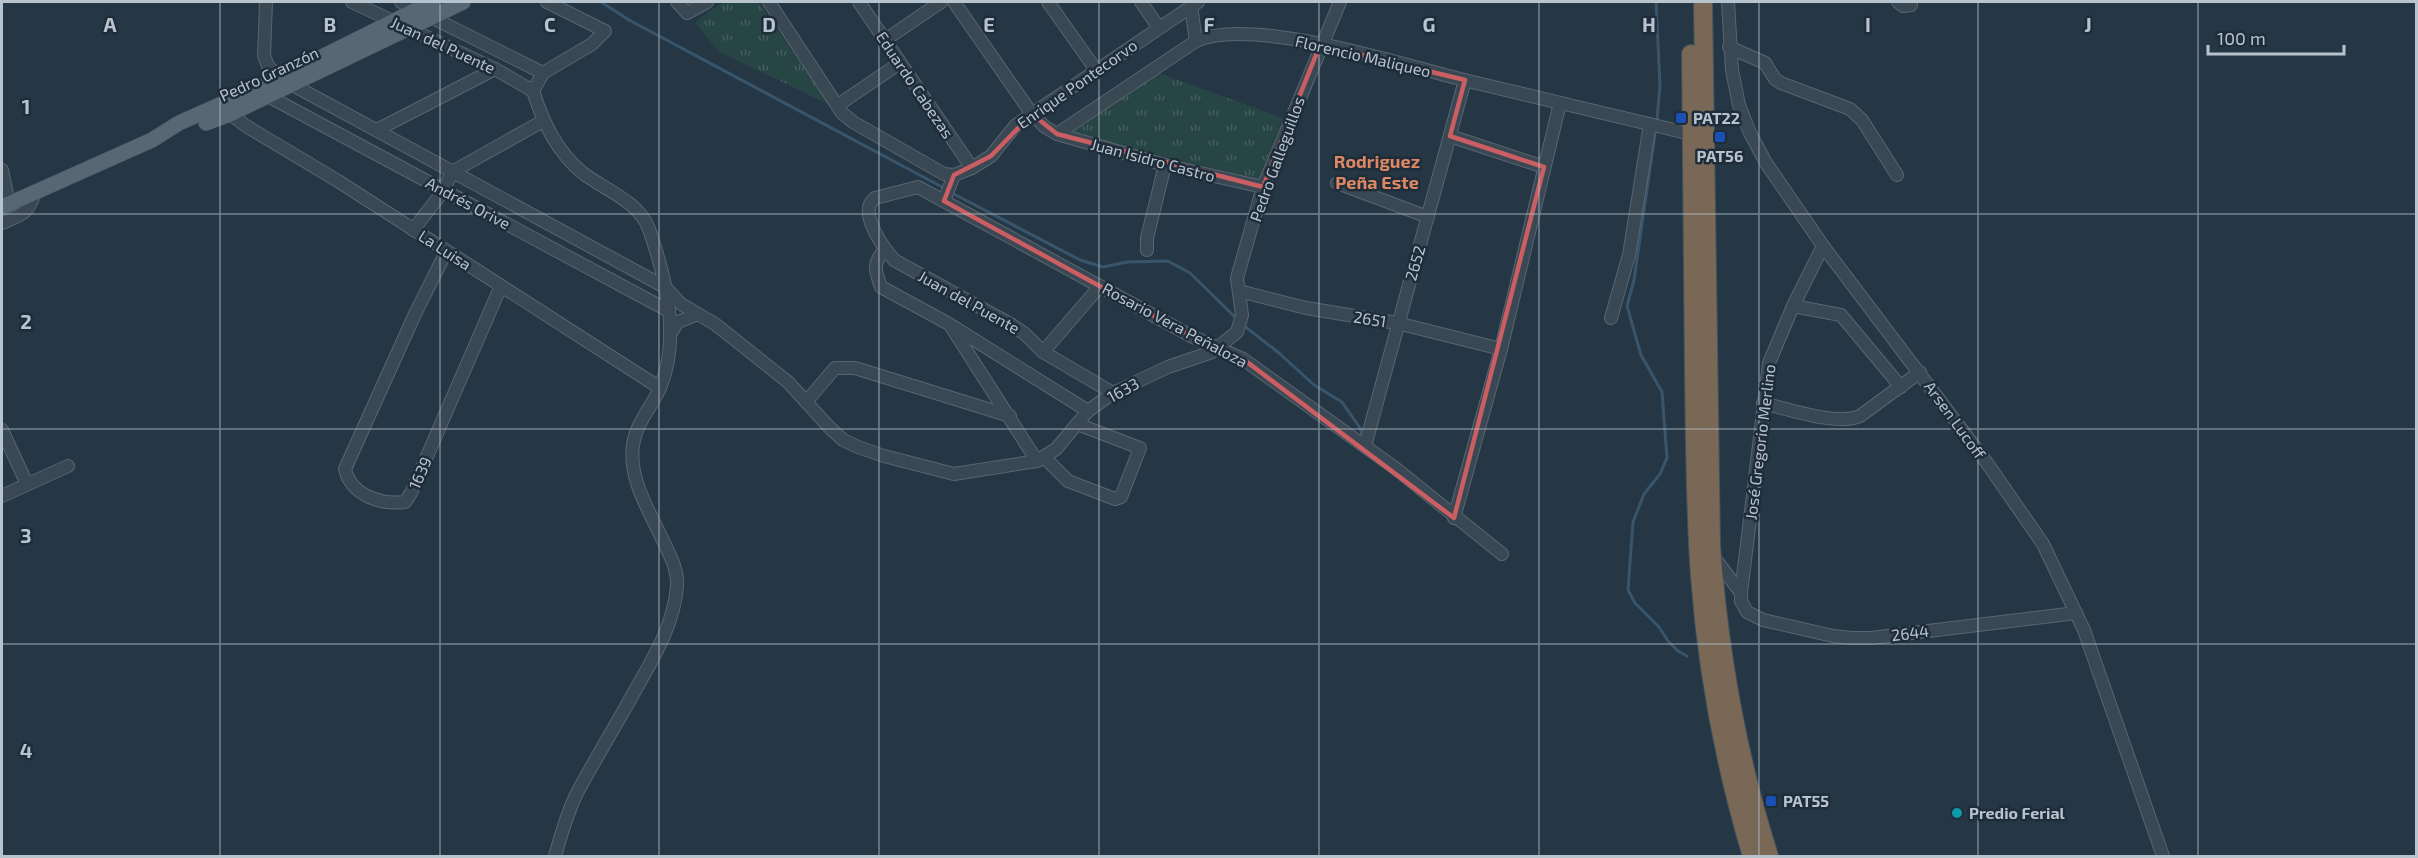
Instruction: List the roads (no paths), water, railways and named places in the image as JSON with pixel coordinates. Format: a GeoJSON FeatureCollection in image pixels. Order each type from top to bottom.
{"type":"FeatureCollection","features":[{"type":"Feature","properties":{"kind":"highway"},"geometry":{"type":"LineString","coordinates":[[1691,2],[1695,452],[1700,576],[1708,651],[1720,726],[1737,805],[1752,856]]}},
{"type":"Feature","properties":{"kind":"highway"},"geometry":{"type":"LineString","coordinates":[[1703,2],[1711,553],[1715,598],[1730,700],[1757,819],[1769,856]]}},
{"type":"Feature","properties":{"kind":"highway"},"geometry":{"type":"LineString","coordinates":[[1757,819],[1778,856]]}},
{"type":"Feature","properties":{"kind":"main road","name":"Pedro Granzón"},"geometry":{"type":"LineString","coordinates":[[401,25],[417,9],[432,9],[463,2]]}},
{"type":"Feature","properties":{"kind":"main road","name":"Pedro Granzón"},"geometry":{"type":"LineString","coordinates":[[5,205],[152,140],[179,123],[286,81],[432,9]]}},
{"type":"Feature","properties":{"kind":"main road","name":"Pedro Granzón"},"geometry":{"type":"LineString","coordinates":[[152,140],[183,132],[230,114],[268,96],[286,81]]}},
{"type":"Feature","properties":{"kind":"street"},"geometry":{"type":"LineString","coordinates":[[266,2],[264,56],[268,66],[286,81]]}},
{"type":"Feature","properties":{"kind":"street","name":"Juan del Puente"},"geometry":{"type":"LineString","coordinates":[[352,2],[495,69],[533,91]]}},
{"type":"Feature","properties":{"kind":"street","name":"Juan del Puente"},"geometry":{"type":"LineString","coordinates":[[401,2],[417,9]]}},
{"type":"Feature","properties":{"kind":"street"},"geometry":{"type":"LineString","coordinates":[[547,2],[605,31],[592,44],[543,73],[533,91],[543,121],[562,153],[583,173],[639,212],[648,226],[665,286],[669,311],[669,355],[660,388],[636,431],[632,461],[636,481],[673,561],[677,582],[675,600],[659,648],[576,795],[555,856]]}},
{"type":"Feature","properties":{"kind":"street"},"geometry":{"type":"LineString","coordinates":[[677,2],[687,13],[707,2]]}},
{"type":"Feature","properties":{"kind":"street"},"geometry":{"type":"LineString","coordinates":[[769,2],[842,113],[944,174],[954,175],[944,201]]}},
{"type":"Feature","properties":{"kind":"street","name":"Eduardo Cabezas"},"geometry":{"type":"LineString","coordinates":[[859,2],[972,168]]}},
{"type":"Feature","properties":{"kind":"street"},"geometry":{"type":"LineString","coordinates":[[885,40],[941,2]]}},
{"type":"Feature","properties":{"kind":"street"},"geometry":{"type":"LineString","coordinates":[[954,2],[1032,114]]}},
{"type":"Feature","properties":{"kind":"street"},"geometry":{"type":"LineString","coordinates":[[1048,2],[1096,70]]}},
{"type":"Feature","properties":{"kind":"street"},"geometry":{"type":"LineString","coordinates":[[1141,2],[1159,28]]}},
{"type":"Feature","properties":{"kind":"street","name":"Pedro Galleguillos"},"geometry":{"type":"LineString","coordinates":[[1218,348],[1237,332],[1242,315],[1237,278],[1263,187],[1320,45],[1340,2]]}},
{"type":"Feature","properties":{"kind":"street","name":"Arsen Lucoff"},"geometry":{"type":"LineString","coordinates":[[1728,2],[1729,47],[1736,93],[1750,133],[1766,163],[1823,246],[1920,372],[2043,544],[2087,639],[2163,856]]}},
{"type":"Feature","properties":{"kind":"street"},"geometry":{"type":"LineString","coordinates":[[1898,2],[1904,6],[1911,5],[1911,2]]}},
{"type":"Feature","properties":{"kind":"street"},"geometry":{"type":"LineString","coordinates":[[1195,4],[1196,41]]}},
{"type":"Feature","properties":{"kind":"street","name":"Enrique Pontecorvo"},"geometry":{"type":"LineString","coordinates":[[954,175],[972,168],[991,156],[1016,125],[1195,4]]}},
{"type":"Feature","properties":{"kind":"street","name":"Juan del Puente"},"geometry":{"type":"LineString","coordinates":[[432,9],[543,73]]}},
{"type":"Feature","properties":{"kind":"street","name":"Florencio Maliqueo"},"geometry":{"type":"LineString","coordinates":[[1057,134],[1196,41],[1225,33],[1280,37],[1320,45],[1691,135]]}},
{"type":"Feature","properties":{"kind":"street"},"geometry":{"type":"LineString","coordinates":[[1729,47],[1765,63],[1775,79],[1781,83],[1850,109],[1862,120],[1897,175]]}},
{"type":"Feature","properties":{"kind":"street"},"geometry":{"type":"LineString","coordinates":[[838,105],[900,63]]}},
{"type":"Feature","properties":{"kind":"street"},"geometry":{"type":"LineString","coordinates":[[377,130],[495,69]]}},
{"type":"Feature","properties":{"kind":"street","name":"2652"},"geometry":{"type":"LineString","coordinates":[[1365,446],[1465,80]]}},
{"type":"Feature","properties":{"kind":"street","name":"Andrés Orive"},"geometry":{"type":"LineString","coordinates":[[286,81],[665,286]]}},
{"type":"Feature","properties":{"kind":"street","name":"Andrés Orive"},"geometry":{"type":"LineString","coordinates":[[268,96],[669,311]]}},
{"type":"Feature","properties":{"kind":"street"},"geometry":{"type":"LineString","coordinates":[[1454,518],[1501,349],[1560,103]]}},
{"type":"Feature","properties":{"kind":"street","name":"La Luisa"},"geometry":{"type":"LineString","coordinates":[[230,114],[660,388]]}},
{"type":"Feature","properties":{"kind":"street","name":"Juan Isidro Castro"},"geometry":{"type":"LineString","coordinates":[[1032,114],[1045,128],[1057,134],[1165,165],[1263,187]]}},
{"type":"Feature","properties":{"kind":"street"},"geometry":{"type":"LineString","coordinates":[[413,230],[444,190],[452,172],[543,121]]}},
{"type":"Feature","properties":{"kind":"street"},"geometry":{"type":"LineString","coordinates":[[1611,318],[1629,255],[1650,124]]}},
{"type":"Feature","properties":{"kind":"street"},"geometry":{"type":"LineString","coordinates":[[1450,136],[1544,167]]}},
{"type":"Feature","properties":{"kind":"street"},"geometry":{"type":"LineString","coordinates":[[1147,250],[1165,165]]}},
{"type":"Feature","properties":{"kind":"street"},"geometry":{"type":"LineString","coordinates":[[2,175],[5,205]]}},
{"type":"Feature","properties":{"kind":"street"},"geometry":{"type":"LineString","coordinates":[[1337,183],[1428,217]]}},
{"type":"Feature","properties":{"kind":"street","name":"Rosario Vera Peñaloza"},"geometry":{"type":"LineString","coordinates":[[885,250],[869,220],[867,210],[869,202],[874,198],[918,187],[1191,336],[1244,359],[1365,446],[1502,554]]}},
{"type":"Feature","properties":{"kind":"street"},"geometry":{"type":"LineString","coordinates":[[2,223],[27,211],[32,205],[34,192]]}},
{"type":"Feature","properties":{"kind":"street","name":"José Gregorio Merlino"},"geometry":{"type":"LineString","coordinates":[[1747,612],[1741,601],[1741,593],[1769,363],[1793,306],[1823,246]]}},
{"type":"Feature","properties":{"kind":"street","name":"Juan del Puente"},"geometry":{"type":"LineString","coordinates":[[1088,411],[949,324],[881,286],[875,265],[877,257],[885,250],[894,260],[1012,325],[1025,334],[1042,352],[1113,393]]}},
{"type":"Feature","properties":{"kind":"street","name":"1639"},"geometry":{"type":"LineString","coordinates":[[446,252],[414,314],[345,469],[350,484],[366,496],[393,503],[405,502],[411,493],[501,286]]}},
{"type":"Feature","properties":{"kind":"street"},"geometry":{"type":"LineString","coordinates":[[665,286],[681,304],[716,324],[788,382],[829,427],[850,443],[884,456],[954,474],[1041,459]]}},
{"type":"Feature","properties":{"kind":"street"},"geometry":{"type":"LineString","coordinates":[[1042,352],[1100,286]]}},
{"type":"Feature","properties":{"kind":"street","name":"2651"},"geometry":{"type":"LineString","coordinates":[[1239,291],[1306,308],[1397,323],[1501,349]]}},
{"type":"Feature","properties":{"kind":"street"},"geometry":{"type":"LineString","coordinates":[[1793,306],[1841,315],[1901,387]]}},
{"type":"Feature","properties":{"kind":"street"},"geometry":{"type":"LineString","coordinates":[[670,334],[678,322],[698,314]]}},
{"type":"Feature","properties":{"kind":"street"},"geometry":{"type":"LineString","coordinates":[[949,324],[1041,459],[1068,481],[1115,499],[1121,497],[1140,448],[1077,424]]}},
{"type":"Feature","properties":{"kind":"street","name":"1633"},"geometry":{"type":"LineString","coordinates":[[1041,459],[1056,449],[1088,411],[1113,393],[1168,367],[1218,348]]}},
{"type":"Feature","properties":{"kind":"street"},"geometry":{"type":"LineString","coordinates":[[806,402],[835,368],[855,368],[1010,416]]}},
{"type":"Feature","properties":{"kind":"street"},"geometry":{"type":"LineString","coordinates":[[1763,403],[1852,420],[1920,372]]}},
{"type":"Feature","properties":{"kind":"street"},"geometry":{"type":"LineString","coordinates":[[2,430],[27,484]]}},
{"type":"Feature","properties":{"kind":"street"},"geometry":{"type":"LineString","coordinates":[[2,496],[68,466]]}},
{"type":"Feature","properties":{"kind":"street"},"geometry":{"type":"LineString","coordinates":[[1711,553],[1741,593]]}},
{"type":"Feature","properties":{"kind":"street","name":"2644"},"geometry":{"type":"LineString","coordinates":[[1747,612],[1763,620],[1833,636],[1871,638],[2076,613]]}},
{"type":"Feature","properties":{"kind":"waterway"},"geometry":{"type":"LineString","coordinates":[[601,2],[629,20],[944,188]]}},
{"type":"Feature","properties":{"kind":"waterway"},"geometry":{"type":"LineString","coordinates":[[1656,2],[1660,85],[1657,119]]}},
{"type":"Feature","properties":{"kind":"waterway"},"geometry":{"type":"LineString","coordinates":[[1655,134],[1634,280],[1627,306],[1641,355],[1662,392],[1667,458],[1660,474],[1644,494],[1633,522],[1628,590],[1635,603],[1659,627],[1668,641],[1687,656]]}},
{"type":"Feature","properties":{"kind":"waterway"},"geometry":{"type":"LineString","coordinates":[[952,193],[1080,260],[1103,267],[1127,262],[1168,261],[1190,273],[1236,318]]}},
{"type":"Feature","properties":{"kind":"waterway"},"geometry":{"type":"LineString","coordinates":[[1243,325],[1279,353],[1314,385],[1342,402],[1360,428],[1363,437]]}},
{"type":"Feature","properties":{"kind":"place","name":"PAT22"},"geometry":{"type":"Point","coordinates":[1681,118]}},
{"type":"Feature","properties":{"kind":"place","name":"PAT56"},"geometry":{"type":"Point","coordinates":[1720,137]}},
{"type":"Feature","properties":{"kind":"place","name":"PAT55"},"geometry":{"type":"Point","coordinates":[1771,801]}},
{"type":"Feature","properties":{"kind":"place","name":"Predio Ferial"},"geometry":{"type":"Point","coordinates":[1957,813]}},
{"type":"Feature","properties":{"kind":"district","name":"Rodriguez Peña Este"},"geometry":{"type":"Point","coordinates":[1377,172]}}]}
